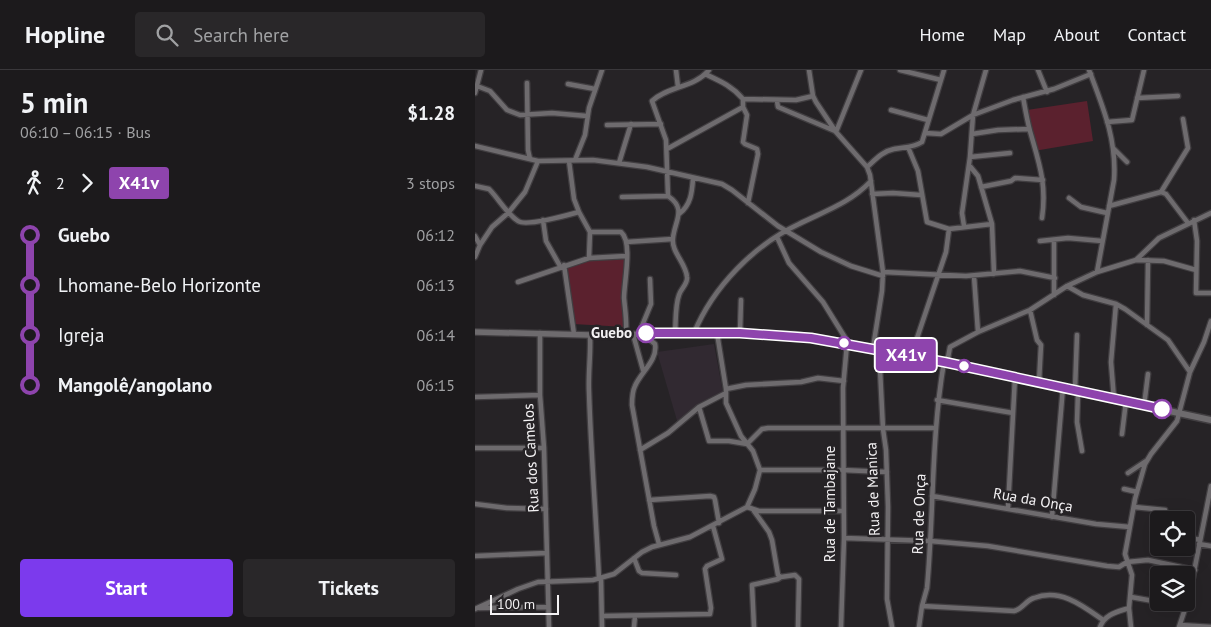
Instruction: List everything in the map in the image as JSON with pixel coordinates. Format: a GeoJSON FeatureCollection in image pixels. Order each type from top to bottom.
{"type":"FeatureCollection","features":[{"type":"Feature","properties":{"kind":"main road"},"geometry":{"type":"LineString","coordinates":[[717,333],[794,335],[856,345]]}},
{"type":"Feature","properties":{"kind":"main road"},"geometry":{"type":"LineString","coordinates":[[966,367],[1211,420]]}},
{"type":"Feature","properties":{"kind":"street"},"geometry":{"type":"LineString","coordinates":[[475,93],[481,70]]}},
{"type":"Feature","properties":{"kind":"street"},"geometry":{"type":"LineString","coordinates":[[575,160],[585,135],[587,116],[601,70]]}},
{"type":"Feature","properties":{"kind":"street"},"geometry":{"type":"LineString","coordinates":[[676,70],[678,87]]}},
{"type":"Feature","properties":{"kind":"street"},"geometry":{"type":"LineString","coordinates":[[809,70],[813,96],[836,132],[867,167],[881,155],[891,150],[922,142],[944,70]]}},
{"type":"Feature","properties":{"kind":"street"},"geometry":{"type":"LineString","coordinates":[[836,132],[861,70]]}},
{"type":"Feature","properties":{"kind":"street"},"geometry":{"type":"LineString","coordinates":[[902,70],[941,80]]}},
{"type":"Feature","properties":{"kind":"street"},"geometry":{"type":"LineString","coordinates":[[964,226],[962,213],[970,157],[973,115],[986,70]]}},
{"type":"Feature","properties":{"kind":"street"},"geometry":{"type":"LineString","coordinates":[[1038,70],[1047,92]]}},
{"type":"Feature","properties":{"kind":"street"},"geometry":{"type":"LineString","coordinates":[[1107,122],[1131,121],[1144,70]]}},
{"type":"Feature","properties":{"kind":"street"},"geometry":{"type":"LineString","coordinates":[[668,196],[667,149],[661,124],[652,101],[678,87],[691,84],[707,72],[733,89],[743,99],[777,101],[796,100],[813,96]]}},
{"type":"Feature","properties":{"kind":"street"},"geometry":{"type":"LineString","coordinates":[[925,133],[941,134],[973,115],[1023,97],[1047,92],[1071,83],[1090,72],[1114,148],[1114,180],[1097,272]]}},
{"type":"Feature","properties":{"kind":"street"},"geometry":{"type":"LineString","coordinates":[[527,83],[528,150],[530,159]]}},
{"type":"Feature","properties":{"kind":"street"},"geometry":{"type":"LineString","coordinates":[[568,84],[595,89]]}},
{"type":"Feature","properties":{"kind":"street"},"geometry":{"type":"LineString","coordinates":[[477,86],[490,91],[510,112],[519,115],[552,113],[587,116]]}},
{"type":"Feature","properties":{"kind":"street"},"geometry":{"type":"LineString","coordinates":[[1137,98],[1178,96]]}},
{"type":"Feature","properties":{"kind":"street"},"geometry":{"type":"LineString","coordinates":[[1023,97],[1029,129],[1043,180],[1042,218]]}},
{"type":"Feature","properties":{"kind":"street"},"geometry":{"type":"LineString","coordinates":[[743,99],[743,107],[747,115],[743,142],[757,150],[759,154],[748,203]]}},
{"type":"Feature","properties":{"kind":"street"},"geometry":{"type":"LineString","coordinates":[[777,101],[778,107],[786,112],[836,132]]}},
{"type":"Feature","properties":{"kind":"street"},"geometry":{"type":"LineString","coordinates":[[667,149],[743,107]]}},
{"type":"Feature","properties":{"kind":"street"},"geometry":{"type":"LineString","coordinates":[[891,110],[928,120]]}},
{"type":"Feature","properties":{"kind":"street"},"geometry":{"type":"LineString","coordinates":[[1161,192],[1188,148],[1183,120]]}},
{"type":"Feature","properties":{"kind":"street"},"geometry":{"type":"LineString","coordinates":[[619,163],[631,124]]}},
{"type":"Feature","properties":{"kind":"street"},"geometry":{"type":"LineString","coordinates":[[607,125],[661,124]]}},
{"type":"Feature","properties":{"kind":"street"},"geometry":{"type":"LineString","coordinates":[[972,134],[997,130],[1029,129]]}},
{"type":"Feature","properties":{"kind":"street"},"geometry":{"type":"LineString","coordinates":[[475,146],[538,161],[575,160],[619,163],[667,171],[727,186],[778,226],[841,262],[860,270],[883,274],[974,276],[1020,271],[1055,278]]}},
{"type":"Feature","properties":{"kind":"street"},"geometry":{"type":"LineString","coordinates":[[908,147],[917,171],[927,222],[949,229],[992,224]]}},
{"type":"Feature","properties":{"kind":"street"},"geometry":{"type":"LineString","coordinates":[[1114,148],[1127,162]]}},
{"type":"Feature","properties":{"kind":"street"},"geometry":{"type":"LineString","coordinates":[[970,157],[1010,153]]}},
{"type":"Feature","properties":{"kind":"street"},"geometry":{"type":"LineString","coordinates":[[475,257],[480,245],[492,227],[525,192],[538,161]]}},
{"type":"Feature","properties":{"kind":"street"},"geometry":{"type":"LineString","coordinates":[[569,161],[574,199],[590,232],[589,258]]}},
{"type":"Feature","properties":{"kind":"street"},"geometry":{"type":"LineString","coordinates":[[969,165],[977,173],[992,224],[994,274]]}},
{"type":"Feature","properties":{"kind":"street","name":"Rua de Manica"},"geometry":{"type":"LineString","coordinates":[[867,167],[871,181],[883,274],[876,349],[886,450],[887,599],[892,627]]}},
{"type":"Feature","properties":{"kind":"street"},"geometry":{"type":"LineString","coordinates":[[981,187],[1011,181],[1015,178],[1043,180]]}},
{"type":"Feature","properties":{"kind":"street"},"geometry":{"type":"LineString","coordinates":[[679,214],[689,202],[693,179]]}},
{"type":"Feature","properties":{"kind":"street"},"geometry":{"type":"LineString","coordinates":[[694,333],[699,320],[712,300],[757,251],[786,230],[853,198],[871,181]]}},
{"type":"Feature","properties":{"kind":"street"},"geometry":{"type":"LineString","coordinates":[[475,186],[489,189],[516,220],[525,224],[579,212]]}},
{"type":"Feature","properties":{"kind":"street"},"geometry":{"type":"LineString","coordinates":[[1109,206],[1161,192],[1166,194],[1188,223]]}},
{"type":"Feature","properties":{"kind":"street"},"geometry":{"type":"LineString","coordinates":[[872,194],[921,195]]}},
{"type":"Feature","properties":{"kind":"street"},"geometry":{"type":"LineString","coordinates":[[622,196],[668,196],[674,201],[679,214],[673,239],[677,253],[685,265],[687,280],[677,301],[675,333]]}},
{"type":"Feature","properties":{"kind":"street"},"geometry":{"type":"LineString","coordinates":[[1069,198],[1081,207],[1107,213]]}},
{"type":"Feature","properties":{"kind":"street"},"geometry":{"type":"LineString","coordinates":[[1135,260],[1150,248],[1154,241],[1211,213]]}},
{"type":"Feature","properties":{"kind":"street"},"geometry":{"type":"LineString","coordinates":[[543,220],[545,241],[562,266],[574,334]]}},
{"type":"Feature","properties":{"kind":"street"},"geometry":{"type":"LineString","coordinates":[[1194,220],[1197,241],[1196,293],[1211,293]]}},
{"type":"Feature","properties":{"kind":"street"},"geometry":{"type":"LineString","coordinates":[[911,356],[946,252],[949,229]]}},
{"type":"Feature","properties":{"kind":"street"},"geometry":{"type":"LineString","coordinates":[[590,232],[621,232],[626,242],[627,267],[624,296],[627,318],[626,334]]}},
{"type":"Feature","properties":{"kind":"street"},"geometry":{"type":"LineString","coordinates":[[475,236],[480,245]]}},
{"type":"Feature","properties":{"kind":"street"},"geometry":{"type":"LineString","coordinates":[[777,237],[789,264],[823,302],[848,344]]}},
{"type":"Feature","properties":{"kind":"street"},"geometry":{"type":"LineString","coordinates":[[1040,242],[1081,238],[1102,241]]}},
{"type":"Feature","properties":{"kind":"street"},"geometry":{"type":"LineString","coordinates":[[626,242],[673,239]]}},
{"type":"Feature","properties":{"kind":"street"},"geometry":{"type":"LineString","coordinates":[[1054,240],[1054,295]]}},
{"type":"Feature","properties":{"kind":"street"},"geometry":{"type":"LineString","coordinates":[[518,282],[589,258],[626,256]]}},
{"type":"Feature","properties":{"kind":"street"},"geometry":{"type":"LineString","coordinates":[[974,276],[978,332],[1030,310],[1067,286],[1097,272],[1135,260],[1164,261],[1196,270]]}},
{"type":"Feature","properties":{"kind":"street"},"geometry":{"type":"LineString","coordinates":[[1147,324],[1148,260]]}},
{"type":"Feature","properties":{"kind":"street"},"geometry":{"type":"LineString","coordinates":[[643,370],[636,334],[651,304],[650,279]]}},
{"type":"Feature","properties":{"kind":"street"},"geometry":{"type":"LineString","coordinates":[[1067,286],[1083,295],[1116,304],[1147,324],[1168,340],[1190,372]]}},
{"type":"Feature","properties":{"kind":"street"},"geometry":{"type":"LineString","coordinates":[[740,333],[741,300]]}},
{"type":"Feature","properties":{"kind":"street"},"geometry":{"type":"LineString","coordinates":[[1114,398],[1111,362],[1116,304]]}},
{"type":"Feature","properties":{"kind":"street"},"geometry":{"type":"LineString","coordinates":[[1030,310],[1037,340],[1041,345],[1039,382]]}},
{"type":"Feature","properties":{"kind":"street"},"geometry":{"type":"LineString","coordinates":[[1131,627],[1129,608],[1131,576],[1125,554],[1137,492],[1147,461],[1174,426],[1180,413],[1190,372],[1209,337],[1211,321]]}},
{"type":"Feature","properties":{"kind":"street"},"geometry":{"type":"LineString","coordinates":[[475,332],[590,335],[717,333],[726,391],[726,403],[741,436],[753,450],[760,470],[753,496],[747,507],[713,526],[690,537],[659,544],[642,552],[613,574],[600,579],[547,580],[518,589],[476,608]]}},
{"type":"Feature","properties":{"kind":"street","name":"Rua de Onça"},"geometry":{"type":"LineString","coordinates":[[919,627],[927,588],[937,400],[950,347],[978,332]]}},
{"type":"Feature","properties":{"kind":"street","name":"Rua dos Camelos"},"geometry":{"type":"LineString","coordinates":[[540,333],[540,395],[544,448],[549,627]]}},
{"type":"Feature","properties":{"kind":"street"},"geometry":{"type":"LineString","coordinates":[[590,335],[589,389],[602,627]]}},
{"type":"Feature","properties":{"kind":"street"},"geometry":{"type":"LineString","coordinates":[[1077,335],[1077,422],[1082,451]]}},
{"type":"Feature","properties":{"kind":"street"},"geometry":{"type":"LineString","coordinates":[[648,338],[655,344],[654,357],[643,370],[634,387],[632,405],[653,526],[659,544]]}},
{"type":"Feature","properties":{"kind":"street","name":"Rua de Tambajane"},"geometry":{"type":"LineString","coordinates":[[841,627],[844,538],[842,429],[848,344]]}},
{"type":"Feature","properties":{"kind":"street"},"geometry":{"type":"LineString","coordinates":[[856,345],[966,367]]}},
{"type":"Feature","properties":{"kind":"street"},"geometry":{"type":"LineString","coordinates":[[1145,406],[1148,374]]}},
{"type":"Feature","properties":{"kind":"street"},"geometry":{"type":"LineString","coordinates":[[1008,508],[1015,377]]}},
{"type":"Feature","properties":{"kind":"street"},"geometry":{"type":"LineString","coordinates":[[640,450],[668,433],[699,407],[726,391],[746,385],[801,382],[818,378],[844,381]]}},
{"type":"Feature","properties":{"kind":"street"},"geometry":{"type":"LineString","coordinates":[[1052,517],[1063,387]]}},
{"type":"Feature","properties":{"kind":"street"},"geometry":{"type":"LineString","coordinates":[[475,397],[540,395]]}},
{"type":"Feature","properties":{"kind":"street"},"geometry":{"type":"LineString","coordinates":[[937,400],[1013,413]]}},
{"type":"Feature","properties":{"kind":"street"},"geometry":{"type":"LineString","coordinates":[[1122,434],[1126,401]]}},
{"type":"Feature","properties":{"kind":"street"},"geometry":{"type":"LineString","coordinates":[[699,407],[709,441],[729,441],[747,444]]}},
{"type":"Feature","properties":{"kind":"street"},"geometry":{"type":"LineString","coordinates":[[747,444],[761,429],[768,428],[935,428]]}},
{"type":"Feature","properties":{"kind":"street"},"geometry":{"type":"LineString","coordinates":[[475,448],[544,448]]}},
{"type":"Feature","properties":{"kind":"street"},"geometry":{"type":"LineString","coordinates":[[1128,473],[1147,461]]}},
{"type":"Feature","properties":{"kind":"street"},"geometry":{"type":"LineString","coordinates":[[760,470],[887,472]]}},
{"type":"Feature","properties":{"kind":"street"},"geometry":{"type":"LineString","coordinates":[[1195,570],[1211,486]]}},
{"type":"Feature","properties":{"kind":"street"},"geometry":{"type":"LineString","coordinates":[[1124,489],[1137,492]]}},
{"type":"Feature","properties":{"kind":"street"},"geometry":{"type":"LineString","coordinates":[[649,500],[710,496],[715,500],[719,523]]}},
{"type":"Feature","properties":{"kind":"street","name":"Rua da Onça"},"geometry":{"type":"LineString","coordinates":[[932,496],[1052,517],[1130,527]]}},
{"type":"Feature","properties":{"kind":"street"},"geometry":{"type":"LineString","coordinates":[[475,504],[507,508],[546,509]]}},
{"type":"Feature","properties":{"kind":"street"},"geometry":{"type":"LineString","coordinates":[[747,507],[754,511],[769,532],[777,575],[781,577]]}},
{"type":"Feature","properties":{"kind":"street"},"geometry":{"type":"LineString","coordinates":[[1134,507],[1165,510]]}},
{"type":"Feature","properties":{"kind":"street"},"geometry":{"type":"LineString","coordinates":[[754,511],[842,510]]}},
{"type":"Feature","properties":{"kind":"street"},"geometry":{"type":"LineString","coordinates":[[602,616],[705,614],[711,612],[705,569],[707,566],[722,559],[713,526]]}},
{"type":"Feature","properties":{"kind":"street"},"geometry":{"type":"LineString","coordinates":[[844,538],[930,541],[988,546],[1107,566],[1119,567],[1127,562],[1153,560],[1178,566]]}},
{"type":"Feature","properties":{"kind":"street"},"geometry":{"type":"LineString","coordinates":[[1195,540],[1211,546]]}},
{"type":"Feature","properties":{"kind":"street"},"geometry":{"type":"LineString","coordinates":[[475,556],[547,552]]}},
{"type":"Feature","properties":{"kind":"street"},"geometry":{"type":"LineString","coordinates":[[634,558],[642,573],[676,575]]}},
{"type":"Feature","properties":{"kind":"street"},"geometry":{"type":"LineString","coordinates":[[754,627],[753,585],[795,575],[799,579],[798,627]]}},
{"type":"Feature","properties":{"kind":"street"},"geometry":{"type":"LineString","coordinates":[[922,606],[1014,611],[1020,609],[1032,598],[1050,594],[1079,602],[1103,620]]}},
{"type":"Feature","properties":{"kind":"street"},"geometry":{"type":"LineString","coordinates":[[1131,597],[1150,600]]}},
{"type":"Feature","properties":{"kind":"street"},"geometry":{"type":"LineString","coordinates":[[476,608],[548,607]]}},
{"type":"Feature","properties":{"kind":"street"},"geometry":{"type":"LineString","coordinates":[[1100,627],[1103,620],[1110,614],[1129,608]]}},
{"type":"Feature","properties":{"kind":"street"},"geometry":{"type":"LineString","coordinates":[[1185,611],[1180,626],[1211,627]]}},
{"type":"Feature","properties":{"kind":"street"},"geometry":{"type":"LineString","coordinates":[[634,627],[635,616]]}},
{"type":"Feature","properties":{"kind":"shaded area"},"geometry":{"type":"Polygon","coordinates":[[[1087,101],[1093,141],[1034,151],[1027,110],[1087,101]]]}},
{"type":"Feature","properties":{"kind":"shaded area"},"geometry":{"type":"Polygon","coordinates":[[[590,259],[626,259],[626,327],[573,324],[565,268],[590,259]]]}},
{"type":"Feature","properties":{"kind":"shaded area"},"geometry":{"type":"Polygon","coordinates":[[[714,344],[723,393],[688,412],[678,424],[657,352],[714,344]]]}},
{"type":"Feature","properties":{"kind":"bus line","name":"X41v"},"geometry":{"type":"LineString","coordinates":[[646,333],[740,333],[811,338],[944,362],[1162,409]]}},
{"type":"Feature","properties":{"kind":"place","name":"Guebo"},"geometry":{"type":"Point","coordinates":[646,333]}}]}
